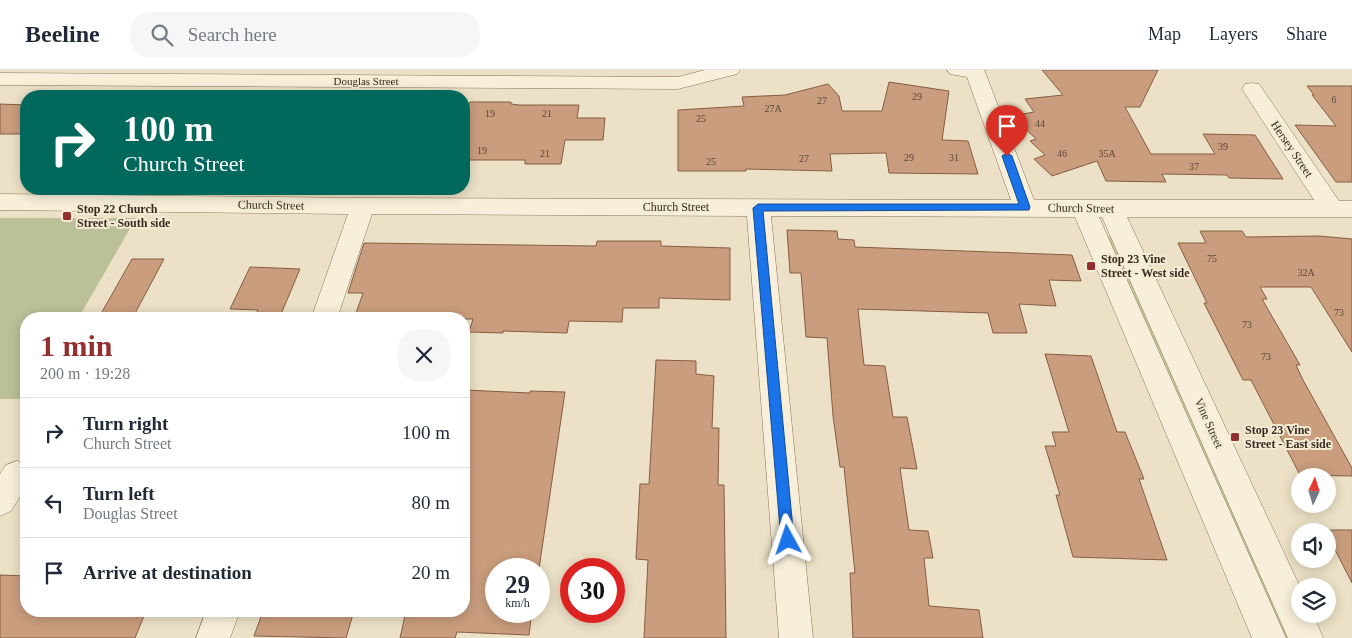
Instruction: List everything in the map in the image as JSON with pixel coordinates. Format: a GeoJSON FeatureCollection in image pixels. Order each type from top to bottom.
{"type":"FeatureCollection","features":[{"type":"Feature","properties":{"kind":"street","name":"Douglas Street"},"geometry":{"type":"LineString","coordinates":[[0,79],[678,83],[730,70]]}},
{"type":"Feature","properties":{"kind":"street"},"geometry":{"type":"LineString","coordinates":[[970,71],[982,87],[1026,207]]}},
{"type":"Feature","properties":{"kind":"street","name":"Hersey Street"},"geometry":{"type":"LineString","coordinates":[[1252,89],[1342,209]]}},
{"type":"Feature","properties":{"kind":"street","name":"Church Street"},"geometry":{"type":"LineString","coordinates":[[0,202],[273,197],[363,206],[1342,209]]}},
{"type":"Feature","properties":{"kind":"street"},"geometry":{"type":"LineString","coordinates":[[326,312],[363,206]]}},
{"type":"Feature","properties":{"kind":"street"},"geometry":{"type":"LineString","coordinates":[[758,208],[796,638]]}},
{"type":"Feature","properties":{"kind":"street"},"geometry":{"type":"LineString","coordinates":[[1097,208],[1269,638]]}},
{"type":"Feature","properties":{"kind":"street","name":"Vine Street"},"geometry":{"type":"LineString","coordinates":[[1097,208],[1306,638]]}},
{"type":"Feature","properties":{"kind":"street"},"geometry":{"type":"LineString","coordinates":[[0,501],[17,475]]}},
{"type":"Feature","properties":{"kind":"street"},"geometry":{"type":"LineString","coordinates":[[213,638],[221,617]]}},
{"type":"Feature","properties":{"kind":"green space"},"geometry":{"type":"Polygon","coordinates":[[[0,218],[136,218],[82,312],[20,312],[20,399],[0,399],[0,218]]]}},
{"type":"Feature","properties":{"kind":"green space"},"geometry":{"type":"Polygon","coordinates":[[[1101,236],[1110,236],[1294,638],[1279,638],[1101,236]]]}},
{"type":"Feature","properties":{"kind":"building"},"geometry":{"type":"Polygon","coordinates":[[[1042,70],[1158,70],[1140,107],[1125,107],[1151,154],[1215,154],[1203,134],[1255,135],[1283,179],[1229,178],[1227,175],[1162,174],[1166,182],[1106,181],[1097,161],[1052,176],[1034,159],[1045,155],[1030,141],[1036,139],[1012,116],[1034,112],[1025,99],[1063,95],[1042,70]]]}},
{"type":"Feature","properties":{"kind":"building"},"geometry":{"type":"Polygon","coordinates":[[[889,82],[949,91],[942,140],[968,141],[978,174],[889,173],[886,153],[830,154],[832,171],[746,169],[746,171],[678,171],[678,110],[744,106],[742,97],[785,95],[828,84],[839,96],[842,111],[882,111],[889,82]]]}},
{"type":"Feature","properties":{"kind":"building"},"geometry":{"type":"Polygon","coordinates":[[[1307,86],[1352,86],[1352,182],[1336,182],[1295,125],[1336,126],[1307,86]]]}},
{"type":"Feature","properties":{"kind":"building"},"geometry":{"type":"Polygon","coordinates":[[[470,102],[511,102],[511,104],[519,105],[579,105],[577,118],[605,118],[603,140],[565,140],[561,164],[525,164],[525,160],[470,160],[470,102]]]}},
{"type":"Feature","properties":{"kind":"building"},"geometry":{"type":"Polygon","coordinates":[[[0,104],[20,105],[20,134],[0,134],[0,104]]]}},
{"type":"Feature","properties":{"kind":"building"},"geometry":{"type":"Polygon","coordinates":[[[787,230],[837,231],[838,239],[854,240],[855,247],[1072,255],[1081,281],[1049,280],[1056,306],[1019,304],[1027,333],[993,333],[988,313],[858,309],[864,365],[885,366],[893,417],[907,417],[917,469],[900,468],[909,530],[928,531],[933,558],[924,558],[929,606],[979,610],[983,638],[853,638],[850,573],[855,573],[844,467],[840,467],[833,416],[827,338],[806,337],[801,273],[790,273],[787,230]]]}},
{"type":"Feature","properties":{"kind":"building"},"geometry":{"type":"Polygon","coordinates":[[[1200,231],[1242,231],[1246,237],[1319,236],[1352,239],[1352,352],[1311,287],[1260,287],[1267,299],[1262,299],[1300,365],[1296,365],[1303,380],[1352,468],[1352,476],[1336,476],[1336,468],[1296,468],[1251,380],[1243,380],[1204,303],[1207,303],[1178,243],[1206,243],[1200,231]]]}},
{"type":"Feature","properties":{"kind":"building"},"geometry":{"type":"Polygon","coordinates":[[[597,241],[661,241],[661,246],[730,248],[730,300],[659,298],[659,308],[623,308],[622,322],[569,321],[567,333],[503,331],[503,333],[470,332],[473,319],[470,319],[470,312],[356,312],[363,293],[348,293],[364,243],[596,246],[597,241]]]}},
{"type":"Feature","properties":{"kind":"building"},"geometry":{"type":"Polygon","coordinates":[[[132,259],[164,259],[136,312],[102,312],[132,259]]]}},
{"type":"Feature","properties":{"kind":"building"},"geometry":{"type":"Polygon","coordinates":[[[250,267],[300,269],[282,312],[230,309],[250,267]]]}},
{"type":"Feature","properties":{"kind":"building"},"geometry":{"type":"Polygon","coordinates":[[[1045,354],[1091,356],[1117,432],[1125,432],[1144,479],[1139,479],[1167,560],[1073,557],[1056,495],[1060,495],[1045,446],[1056,446],[1052,432],[1069,432],[1045,354]]]}},
{"type":"Feature","properties":{"kind":"building"},"geometry":{"type":"Polygon","coordinates":[[[656,360],[696,361],[696,374],[714,376],[712,428],[719,428],[718,485],[724,485],[726,638],[644,638],[648,560],[636,559],[640,484],[649,484],[656,360]]]}},
{"type":"Feature","properties":{"kind":"building"},"geometry":{"type":"Polygon","coordinates":[[[470,390],[530,393],[530,391],[565,392],[541,558],[485,558],[485,623],[530,623],[529,635],[457,632],[455,638],[400,638],[405,617],[470,617],[470,390]]]}},
{"type":"Feature","properties":{"kind":"building"},"geometry":{"type":"Polygon","coordinates":[[[1336,530],[1352,530],[1352,583],[1336,552],[1336,530]]]}},
{"type":"Feature","properties":{"kind":"building"},"geometry":{"type":"Polygon","coordinates":[[[0,575],[20,576],[20,617],[144,617],[135,638],[0,638],[0,575]]]}},
{"type":"Feature","properties":{"kind":"building"},"geometry":{"type":"Polygon","coordinates":[[[261,617],[352,617],[346,638],[254,636],[261,617]]]}},
{"type":"Feature","properties":{"kind":"place","name":"Stop 22 Church Street - South side"},"geometry":{"type":"Point","coordinates":[67,216]}},
{"type":"Feature","properties":{"kind":"place","name":"Stop 23 Vine Street - West side"},"geometry":{"type":"Point","coordinates":[1091,266]}},
{"type":"Feature","properties":{"kind":"place","name":"Stop 23 Vine Street - East side"},"geometry":{"type":"Point","coordinates":[1235,437]}},
{"type":"Feature","properties":{"kind":"route"},"geometry":{"type":"LineString","coordinates":[[788,540],[758,208],[1026,207],[1007,156]]}}]}
